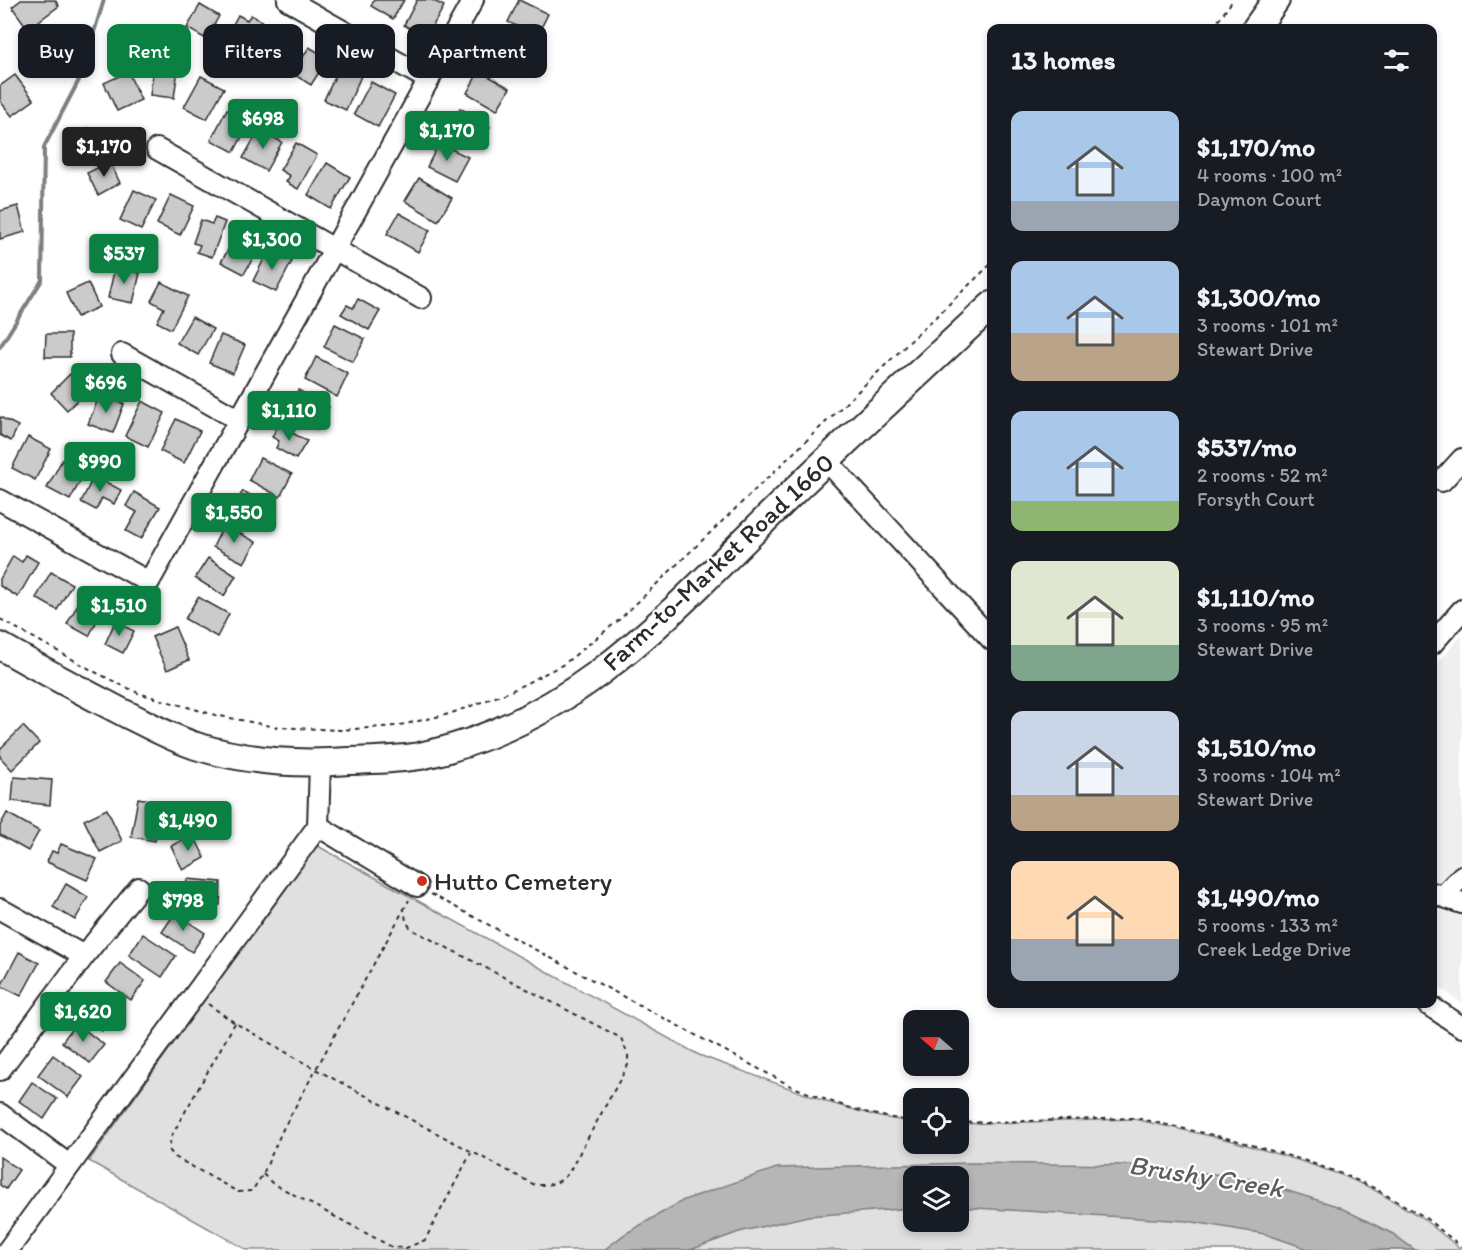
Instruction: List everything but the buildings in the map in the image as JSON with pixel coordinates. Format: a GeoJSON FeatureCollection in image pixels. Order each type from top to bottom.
{"type":"FeatureCollection","features":[{"type":"Feature","properties":{"kind":"main road"},"geometry":{"type":"LineString","coordinates":[[1259,24],[1276,0]]}},
{"type":"Feature","properties":{"kind":"main road","name":"Farm-to-Market Road 1660"},"geometry":{"type":"LineString","coordinates":[[0,646],[68,685],[166,734],[197,746],[281,763],[320,764],[404,759],[452,748],[515,724],[556,703],[605,670],[640,641],[826,460],[987,310]]}},
{"type":"Feature","properties":{"kind":"street"},"geometry":{"type":"LineString","coordinates":[[288,0],[429,80]]}},
{"type":"Feature","properties":{"kind":"street"},"geometry":{"type":"LineString","coordinates":[[0,500],[149,582],[473,0]]}},
{"type":"Feature","properties":{"kind":"street"},"geometry":{"type":"LineString","coordinates":[[157,149],[421,298]]}},
{"type":"Feature","properties":{"kind":"street"},"geometry":{"type":"LineString","coordinates":[[122,354],[239,420]]}},
{"type":"Feature","properties":{"kind":"street"},"geometry":{"type":"LineString","coordinates":[[1437,481],[1462,459]]}},
{"type":"Feature","properties":{"kind":"street"},"geometry":{"type":"LineString","coordinates":[[826,460],[987,635]]}},
{"type":"Feature","properties":{"kind":"street"},"geometry":{"type":"LineString","coordinates":[[1437,638],[1462,610]]}},
{"type":"Feature","properties":{"kind":"street"},"geometry":{"type":"LineString","coordinates":[[8,1250],[318,826],[320,764]]}},
{"type":"Feature","properties":{"kind":"street"},"geometry":{"type":"LineString","coordinates":[[318,826],[417,886]]}},
{"type":"Feature","properties":{"kind":"street"},"geometry":{"type":"LineString","coordinates":[[1438,895],[1462,876]]}},
{"type":"Feature","properties":{"kind":"street"},"geometry":{"type":"LineString","coordinates":[[0,1070],[84,956],[139,888]]}},
{"type":"Feature","properties":{"kind":"street"},"geometry":{"type":"LineString","coordinates":[[1438,895],[1462,903]]}},
{"type":"Feature","properties":{"kind":"street"},"geometry":{"type":"LineString","coordinates":[[0,909],[84,956]]}},
{"type":"Feature","properties":{"kind":"street"},"geometry":{"type":"LineString","coordinates":[[1433,1008],[1462,1027]]}},
{"type":"Feature","properties":{"kind":"street"},"geometry":{"type":"LineString","coordinates":[[0,1114],[69,1166]]}},
{"type":"Feature","properties":{"kind":"path"},"geometry":{"type":"LineString","coordinates":[[1216,24],[1233,0]]}},
{"type":"Feature","properties":{"kind":"path"},"geometry":{"type":"LineString","coordinates":[[0,620],[138,693],[215,715],[276,727],[340,730],[396,726],[449,714],[509,692],[564,664],[620,620],[987,268]]}},
{"type":"Feature","properties":{"kind":"path"},"geometry":{"type":"LineString","coordinates":[[235,1023],[171,1137],[169,1150],[175,1157],[238,1192],[252,1191],[263,1174],[283,1129],[417,886],[791,1086],[855,1109],[903,1119]]}},
{"type":"Feature","properties":{"kind":"path"},"geometry":{"type":"LineString","coordinates":[[194,994],[235,1023],[317,1070],[535,1185],[552,1185],[562,1180],[568,1174],[628,1065],[625,1045],[621,1038],[411,928],[406,921],[404,909]]}},
{"type":"Feature","properties":{"kind":"path"},"geometry":{"type":"LineString","coordinates":[[969,1123],[1136,1118],[1235,1140],[1303,1160],[1372,1187],[1423,1216],[1462,1247]]}},
{"type":"Feature","properties":{"kind":"path"},"geometry":{"type":"LineString","coordinates":[[263,1174],[272,1183],[392,1247],[406,1248],[425,1240],[471,1152]]}},
{"type":"Feature","properties":{"kind":"shaded area"},"geometry":{"type":"Polygon","coordinates":[[[1462,635],[1462,1003],[1437,986],[1437,664],[1462,635]]]}},
{"type":"Feature","properties":{"kind":"shaded area"},"geometry":{"type":"Polygon","coordinates":[[[316,845],[699,1055],[827,1102],[880,1117],[903,1120],[903,1154],[969,1154],[969,1124],[1134,1119],[1233,1141],[1344,1176],[1371,1188],[1421,1217],[1462,1250],[247,1250],[89,1161],[316,845]]]}},
{"type":"Feature","properties":{"kind":"water","name":"Brushy Creek"},"geometry":{"type":"Polygon","coordinates":[[[970,1163],[1129,1165],[1243,1177],[1337,1206],[1393,1234],[1415,1250],[1311,1250],[1265,1234],[1187,1221],[969,1208],[969,1166],[903,1166],[903,1209],[808,1216],[739,1232],[690,1250],[604,1250],[625,1234],[684,1200],[777,1168],[970,1163]]]}},
{"type":"Feature","properties":{"kind":"waterway"},"geometry":{"type":"LineString","coordinates":[[0,347],[42,280],[44,147],[79,80],[104,0]]}},
{"type":"Feature","properties":{"kind":"place","name":"Hutto Cemetery"},"geometry":{"type":"Point","coordinates":[422,881]}}]}
